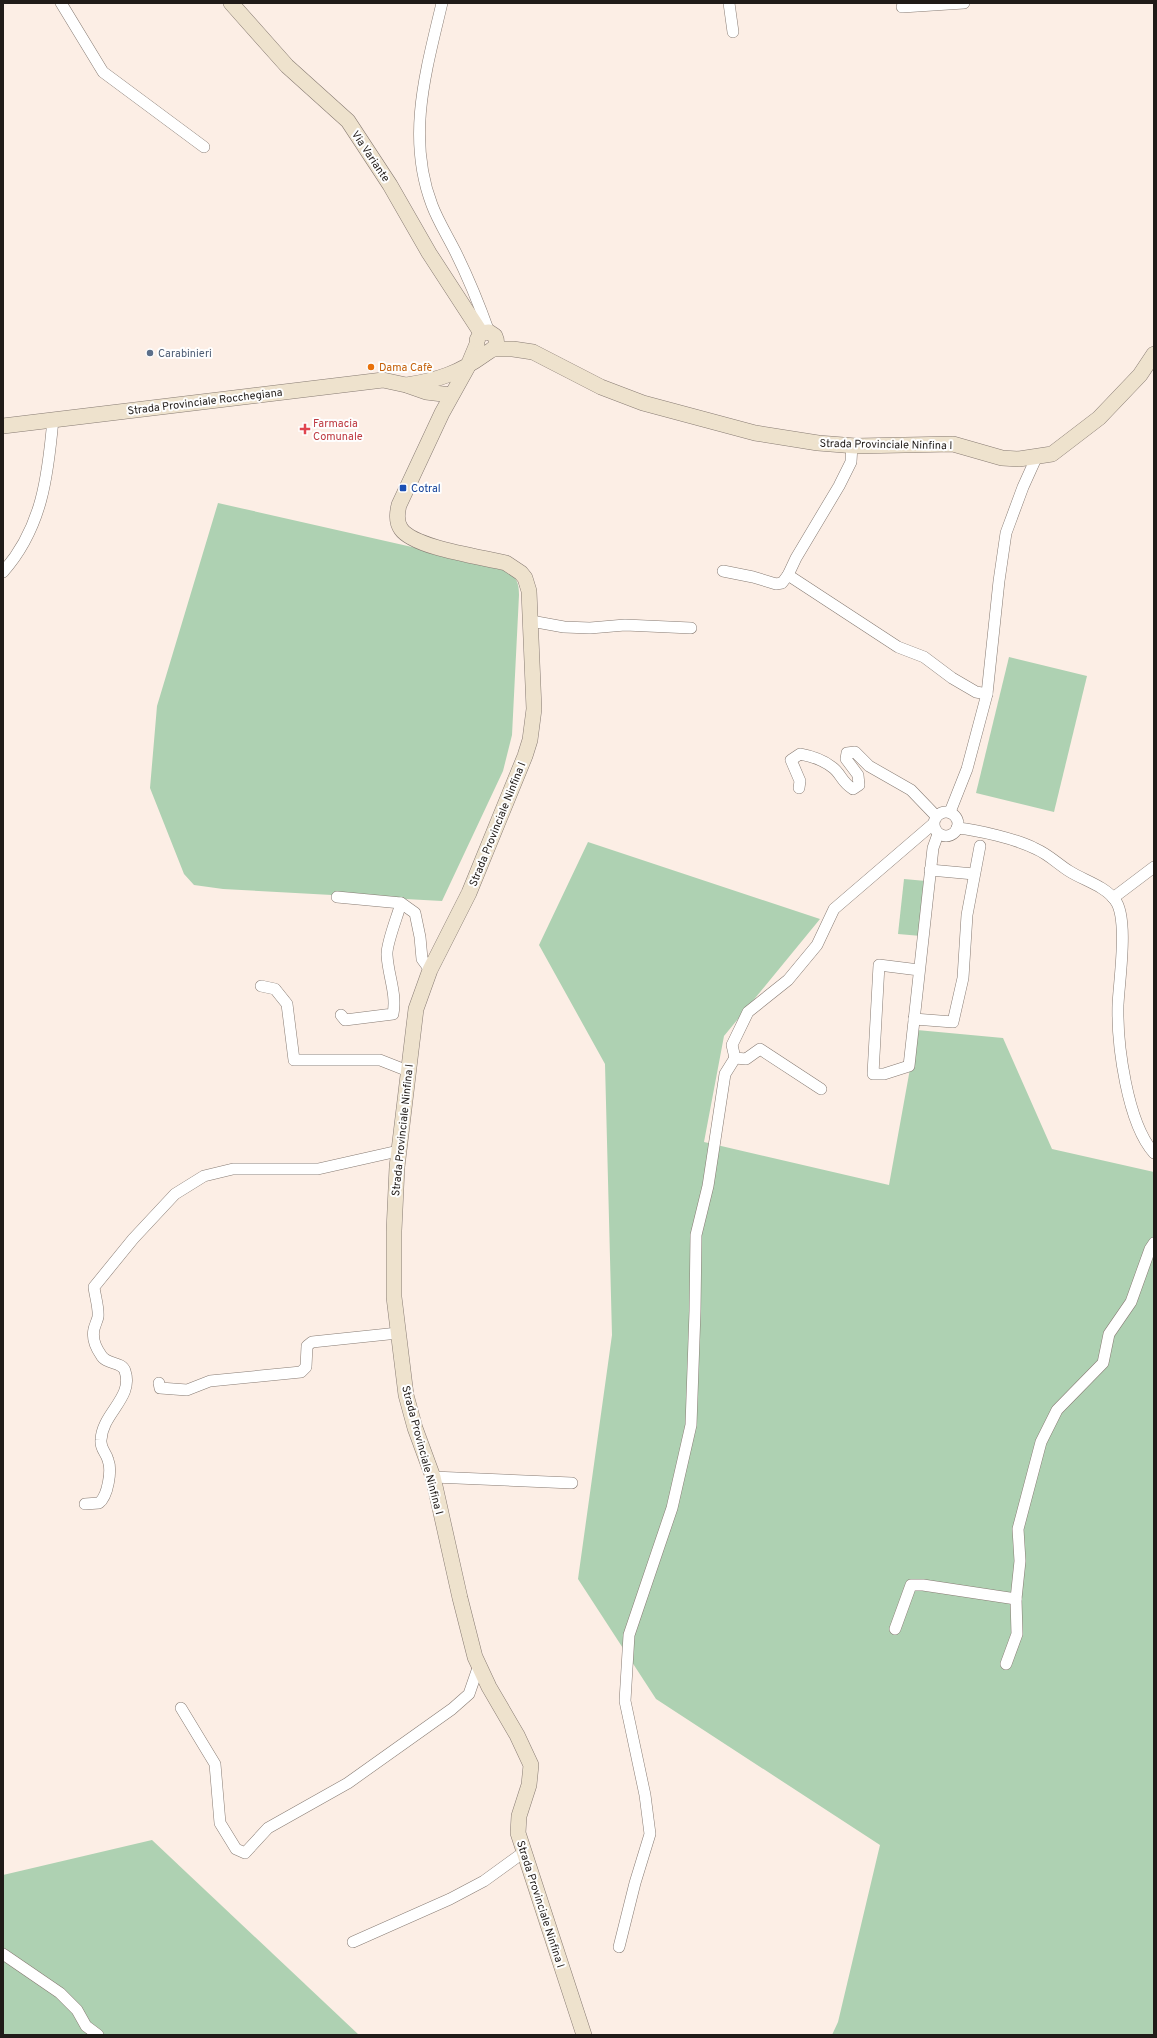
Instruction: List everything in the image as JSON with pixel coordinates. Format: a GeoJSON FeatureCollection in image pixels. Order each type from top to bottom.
{"type":"FeatureCollection","features":[{"type":"Feature","properties":{"kind":"main road","name":"Via Variante"},"geometry":{"type":"LineString","coordinates":[[231,3],[287,66],[348,121],[390,185],[429,253],[487,341]]}},
{"type":"Feature","properties":{"kind":"main road","name":"Strada Provinciale Ninfina I"},"geometry":{"type":"LineString","coordinates":[[487,341],[513,349],[533,352],[601,387],[643,403],[755,433],[818,443],[852,445],[953,444],[1002,458],[1019,459],[1052,454],[1099,418],[1140,375],[1154,354]]}},
{"type":"Feature","properties":{"kind":"main road"},"geometry":{"type":"LineString","coordinates":[[442,413],[428,387],[467,368],[487,341]]}},
{"type":"Feature","properties":{"kind":"main road","name":"Strada Provinciale Ninfina I"},"geometry":{"type":"LineString","coordinates":[[467,368],[442,413],[399,505],[398,524],[404,533],[422,543],[506,563],[516,568],[527,584],[530,602],[534,709],[525,756],[469,893],[430,970],[416,1009],[398,1151],[394,1231],[394,1297],[402,1373],[410,1413],[433,1477],[463,1613],[479,1665],[489,1687],[517,1735],[531,1765],[529,1785],[518,1816],[518,1833],[584,2035]]}},
{"type":"Feature","properties":{"kind":"main road","name":"Strada Provinciale Rocchegiana"},"geometry":{"type":"LineString","coordinates":[[3,426],[383,380],[406,385],[428,387],[451,395]]}},
{"type":"Feature","properties":{"kind":"street"},"geometry":{"type":"LineString","coordinates":[[61,3],[103,72],[204,147]]}},
{"type":"Feature","properties":{"kind":"street"},"geometry":{"type":"LineString","coordinates":[[442,3],[424,77],[419,116],[418,148],[422,175],[431,204],[441,228],[455,250],[487,341]]}},
{"type":"Feature","properties":{"kind":"street"},"geometry":{"type":"LineString","coordinates":[[729,3],[733,32]]}},
{"type":"Feature","properties":{"kind":"street"},"geometry":{"type":"LineString","coordinates":[[902,7],[964,3]]}},
{"type":"Feature","properties":{"kind":"street"},"geometry":{"type":"LineString","coordinates":[[3,572],[17,556],[42,501],[50,455],[53,420]]}},
{"type":"Feature","properties":{"kind":"street"},"geometry":{"type":"LineString","coordinates":[[723,571],[753,577],[776,584],[782,583],[839,486],[851,462],[852,445]]}},
{"type":"Feature","properties":{"kind":"street"},"geometry":{"type":"LineString","coordinates":[[950,812],[967,769],[987,694],[999,581],[1006,533],[1023,487],[1037,456]]}},
{"type":"Feature","properties":{"kind":"street"},"geometry":{"type":"LineString","coordinates":[[788,575],[898,647],[924,657],[970,689],[987,694]]}},
{"type":"Feature","properties":{"kind":"street"},"geometry":{"type":"LineString","coordinates":[[531,621],[564,627],[590,628],[626,625],[691,628]]}},
{"type":"Feature","properties":{"kind":"street"},"geometry":{"type":"LineString","coordinates":[[799,788],[800,781],[791,760],[800,754],[812,757],[833,767],[844,784],[853,790],[859,785],[858,775],[846,759],[847,753],[855,752],[869,766],[911,790],[936,825],[949,836],[957,828],[957,819],[950,812],[942,812],[936,825],[930,870],[920,970],[909,1066],[884,1074],[873,1074],[879,964],[920,970]]}},
{"type":"Feature","properties":{"kind":"street"},"geometry":{"type":"LineString","coordinates":[[619,1947],[635,1883],[650,1834],[645,1795],[625,1701],[629,1635],[672,1508],[691,1425],[696,1311],[696,1234],[708,1186],[725,1074],[735,1058],[732,1045],[748,1012],[788,980],[817,945],[834,909],[936,825]]}},
{"type":"Feature","properties":{"kind":"street"},"geometry":{"type":"LineString","coordinates":[[957,828],[977,830],[1036,848],[1070,871],[1109,893],[1116,900],[1121,922],[1118,1032],[1125,1079],[1137,1121],[1149,1147],[1154,1153]]}},
{"type":"Feature","properties":{"kind":"street"},"geometry":{"type":"LineString","coordinates":[[914,1019],[953,1022],[963,978],[966,915],[980,846]]}},
{"type":"Feature","properties":{"kind":"street"},"geometry":{"type":"LineString","coordinates":[[1113,898],[1154,867]]}},
{"type":"Feature","properties":{"kind":"street"},"geometry":{"type":"LineString","coordinates":[[930,870],[974,874]]}},
{"type":"Feature","properties":{"kind":"street"},"geometry":{"type":"LineString","coordinates":[[337,897],[401,903],[415,913],[420,937],[422,959],[430,970]]}},
{"type":"Feature","properties":{"kind":"street"},"geometry":{"type":"LineString","coordinates":[[341,1015],[345,1020],[393,1014],[394,1008],[387,954],[401,903]]}},
{"type":"Feature","properties":{"kind":"street"},"geometry":{"type":"LineString","coordinates":[[261,986],[275,989],[287,1004],[294,1060],[380,1060],[408,1071]]}},
{"type":"Feature","properties":{"kind":"street"},"geometry":{"type":"LineString","coordinates":[[735,1058],[746,1059],[760,1049],[821,1089]]}},
{"type":"Feature","properties":{"kind":"street"},"geometry":{"type":"LineString","coordinates":[[85,1504],[99,1503],[107,1493],[109,1466],[108,1459],[101,1448],[102,1435],[111,1412],[123,1398],[126,1385],[125,1370],[122,1366],[108,1362],[101,1356],[96,1343],[94,1331],[98,1317],[94,1287],[133,1239],[175,1194],[204,1176],[232,1169],[318,1169],[398,1151]]}},
{"type":"Feature","properties":{"kind":"street"},"geometry":{"type":"LineString","coordinates":[[1006,1664],[1017,1634],[1016,1599],[1020,1561],[1018,1529],[1041,1442],[1057,1410],[1103,1363],[1109,1334],[1132,1302],[1150,1250],[1154,1244]]}},
{"type":"Feature","properties":{"kind":"street"},"geometry":{"type":"LineString","coordinates":[[159,1383],[160,1388],[186,1390],[210,1381],[301,1372],[306,1367],[306,1346],[312,1342],[398,1333]]}},
{"type":"Feature","properties":{"kind":"street"},"geometry":{"type":"LineString","coordinates":[[433,1477],[572,1483]]}},
{"type":"Feature","properties":{"kind":"street"},"geometry":{"type":"LineString","coordinates":[[895,1629],[911,1585],[923,1585],[1016,1599]]}},
{"type":"Feature","properties":{"kind":"street"},"geometry":{"type":"LineString","coordinates":[[181,1708],[215,1764],[220,1823],[236,1849],[245,1853],[268,1828],[348,1784],[452,1709],[469,1694],[479,1665]]}},
{"type":"Feature","properties":{"kind":"street"},"geometry":{"type":"LineString","coordinates":[[353,1942],[484,1881],[524,1852]]}},
{"type":"Feature","properties":{"kind":"street"},"geometry":{"type":"LineString","coordinates":[[3,1954],[60,1993],[77,2010],[86,2026],[98,2035]]}},
{"type":"Feature","properties":{"kind":"green space"},"geometry":{"type":"Polygon","coordinates":[[[218,503],[496,566],[514,576],[516,579],[519,588],[519,595],[512,735],[503,771],[442,901],[223,889],[194,885],[184,874],[150,788],[157,706],[218,503]]]}},
{"type":"Feature","properties":{"kind":"green space"},"geometry":{"type":"Polygon","coordinates":[[[1009,657],[1087,676],[1054,812],[976,793],[1009,657]]]}},
{"type":"Feature","properties":{"kind":"green space"},"geometry":{"type":"Polygon","coordinates":[[[588,842],[820,919],[724,1036],[704,1142],[889,1185],[917,1030],[1003,1038],[1052,1149],[1154,1172],[1154,2035],[832,2035],[838,2022],[880,1845],[656,1699],[578,1579],[612,1335],[605,1064],[539,945],[588,842]]]}},
{"type":"Feature","properties":{"kind":"green space"},"geometry":{"type":"Polygon","coordinates":[[[904,879],[926,881],[921,936],[898,934],[904,879]]]}},
{"type":"Feature","properties":{"kind":"green space"},"geometry":{"type":"Polygon","coordinates":[[[152,1840],[359,2035],[3,2035],[3,1875],[152,1840]]]}},
{"type":"Feature","properties":{"kind":"place","name":"Carabinieri"},"geometry":{"type":"Point","coordinates":[150,353]}},
{"type":"Feature","properties":{"kind":"place","name":"Dama Cafè"},"geometry":{"type":"Point","coordinates":[371,367]}},
{"type":"Feature","properties":{"kind":"place","name":"Farmacia Comunale"},"geometry":{"type":"Point","coordinates":[305,429]}},
{"type":"Feature","properties":{"kind":"place","name":"Cotral"},"geometry":{"type":"Point","coordinates":[403,488]}}]}
